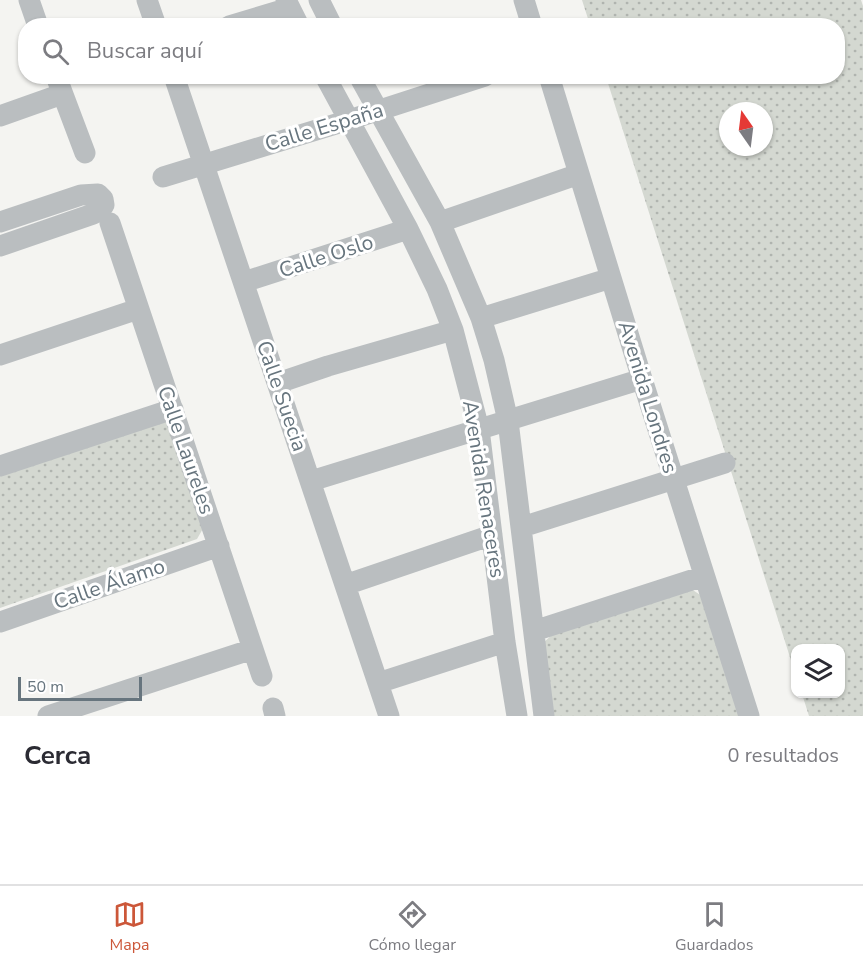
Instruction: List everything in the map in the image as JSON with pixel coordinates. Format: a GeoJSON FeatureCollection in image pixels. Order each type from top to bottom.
{"type":"FeatureCollection","features":[{"type":"Feature","properties":{"kind":"street"},"geometry":{"type":"LineString","coordinates":[[29,0],[35,18]]}},
{"type":"Feature","properties":{"kind":"street"},"geometry":{"type":"LineString","coordinates":[[147,0],[153,18]]}},
{"type":"Feature","properties":{"kind":"street"},"geometry":{"type":"LineString","coordinates":[[318,0],[328,18]]}},
{"type":"Feature","properties":{"kind":"street"},"geometry":{"type":"LineString","coordinates":[[524,0],[530,18]]}},
{"type":"Feature","properties":{"kind":"street"},"geometry":{"type":"LineString","coordinates":[[262,18],[291,11]]}},
{"type":"Feature","properties":{"kind":"street","name":"Calle Suecia"},"geometry":{"type":"LineString","coordinates":[[177,84],[389,716]]}},
{"type":"Feature","properties":{"kind":"street","name":"Avenida Renaceres"},"geometry":{"type":"LineString","coordinates":[[330,84],[408,229],[437,289],[453,330],[479,429],[505,642],[517,716]]}},
{"type":"Feature","properties":{"kind":"street","name":"Avenida Renaceres"},"geometry":{"type":"LineString","coordinates":[[363,84],[440,222],[481,318],[496,370],[508,421],[544,716]]}},
{"type":"Feature","properties":{"kind":"street","name":"Calle España"},"geometry":{"type":"LineString","coordinates":[[164,177],[461,84]]}},
{"type":"Feature","properties":{"kind":"street","name":"Avenida Londres"},"geometry":{"type":"LineString","coordinates":[[551,84],[749,716]]}},
{"type":"Feature","properties":{"kind":"street"},"geometry":{"type":"LineString","coordinates":[[0,116],[59,85],[85,153]]}},
{"type":"Feature","properties":{"kind":"street"},"geometry":{"type":"LineString","coordinates":[[440,222],[579,174]]}},
{"type":"Feature","properties":{"kind":"street"},"geometry":{"type":"LineString","coordinates":[[0,222],[81,195],[98,194],[103,199],[104,205],[93,214],[0,246]]}},
{"type":"Feature","properties":{"kind":"street","name":"Calle Laureles"},"geometry":{"type":"LineString","coordinates":[[110,224],[262,676]]}},
{"type":"Feature","properties":{"kind":"street","name":"Calle Oslo"},"geometry":{"type":"LineString","coordinates":[[244,282],[408,229]]}},
{"type":"Feature","properties":{"kind":"street"},"geometry":{"type":"LineString","coordinates":[[481,318],[611,278]]}},
{"type":"Feature","properties":{"kind":"street"},"geometry":{"type":"LineString","coordinates":[[0,354],[138,309]]}},
{"type":"Feature","properties":{"kind":"street"},"geometry":{"type":"LineString","coordinates":[[278,383],[453,330]]}},
{"type":"Feature","properties":{"kind":"street"},"geometry":{"type":"LineString","coordinates":[[311,482],[642,379]]}},
{"type":"Feature","properties":{"kind":"street"},"geometry":{"type":"LineString","coordinates":[[0,466],[173,409]]}},
{"type":"Feature","properties":{"kind":"street"},"geometry":{"type":"LineString","coordinates":[[522,527],[725,464]]}},
{"type":"Feature","properties":{"kind":"street"},"geometry":{"type":"LineString","coordinates":[[345,585],[492,535]]}},
{"type":"Feature","properties":{"kind":"street","name":"Calle Álamo"},"geometry":{"type":"LineString","coordinates":[[0,622],[219,546]]}},
{"type":"Feature","properties":{"kind":"street"},"geometry":{"type":"LineString","coordinates":[[534,631],[704,576]]}},
{"type":"Feature","properties":{"kind":"street"},"geometry":{"type":"LineString","coordinates":[[378,683],[505,642]]}},
{"type":"Feature","properties":{"kind":"street"},"geometry":{"type":"LineString","coordinates":[[48,716],[252,649]]}},
{"type":"Feature","properties":{"kind":"shaded area"},"geometry":{"type":"Polygon","coordinates":[[[582,0],[861,0],[863,6],[863,716],[809,716],[803,698],[845,698],[845,644],[791,644],[791,660],[608,84],[845,84],[845,18],[588,18],[582,0]]]}},
{"type":"Feature","properties":{"kind":"shaded area"},"geometry":{"type":"Polygon","coordinates":[[[157,415],[171,426],[205,525],[197,539],[0,608],[0,469],[157,415]]]}},
{"type":"Feature","properties":{"kind":"shaded area"},"geometry":{"type":"Polygon","coordinates":[[[688,587],[702,596],[739,716],[554,716],[542,644],[555,632],[688,587]]]}}]}
